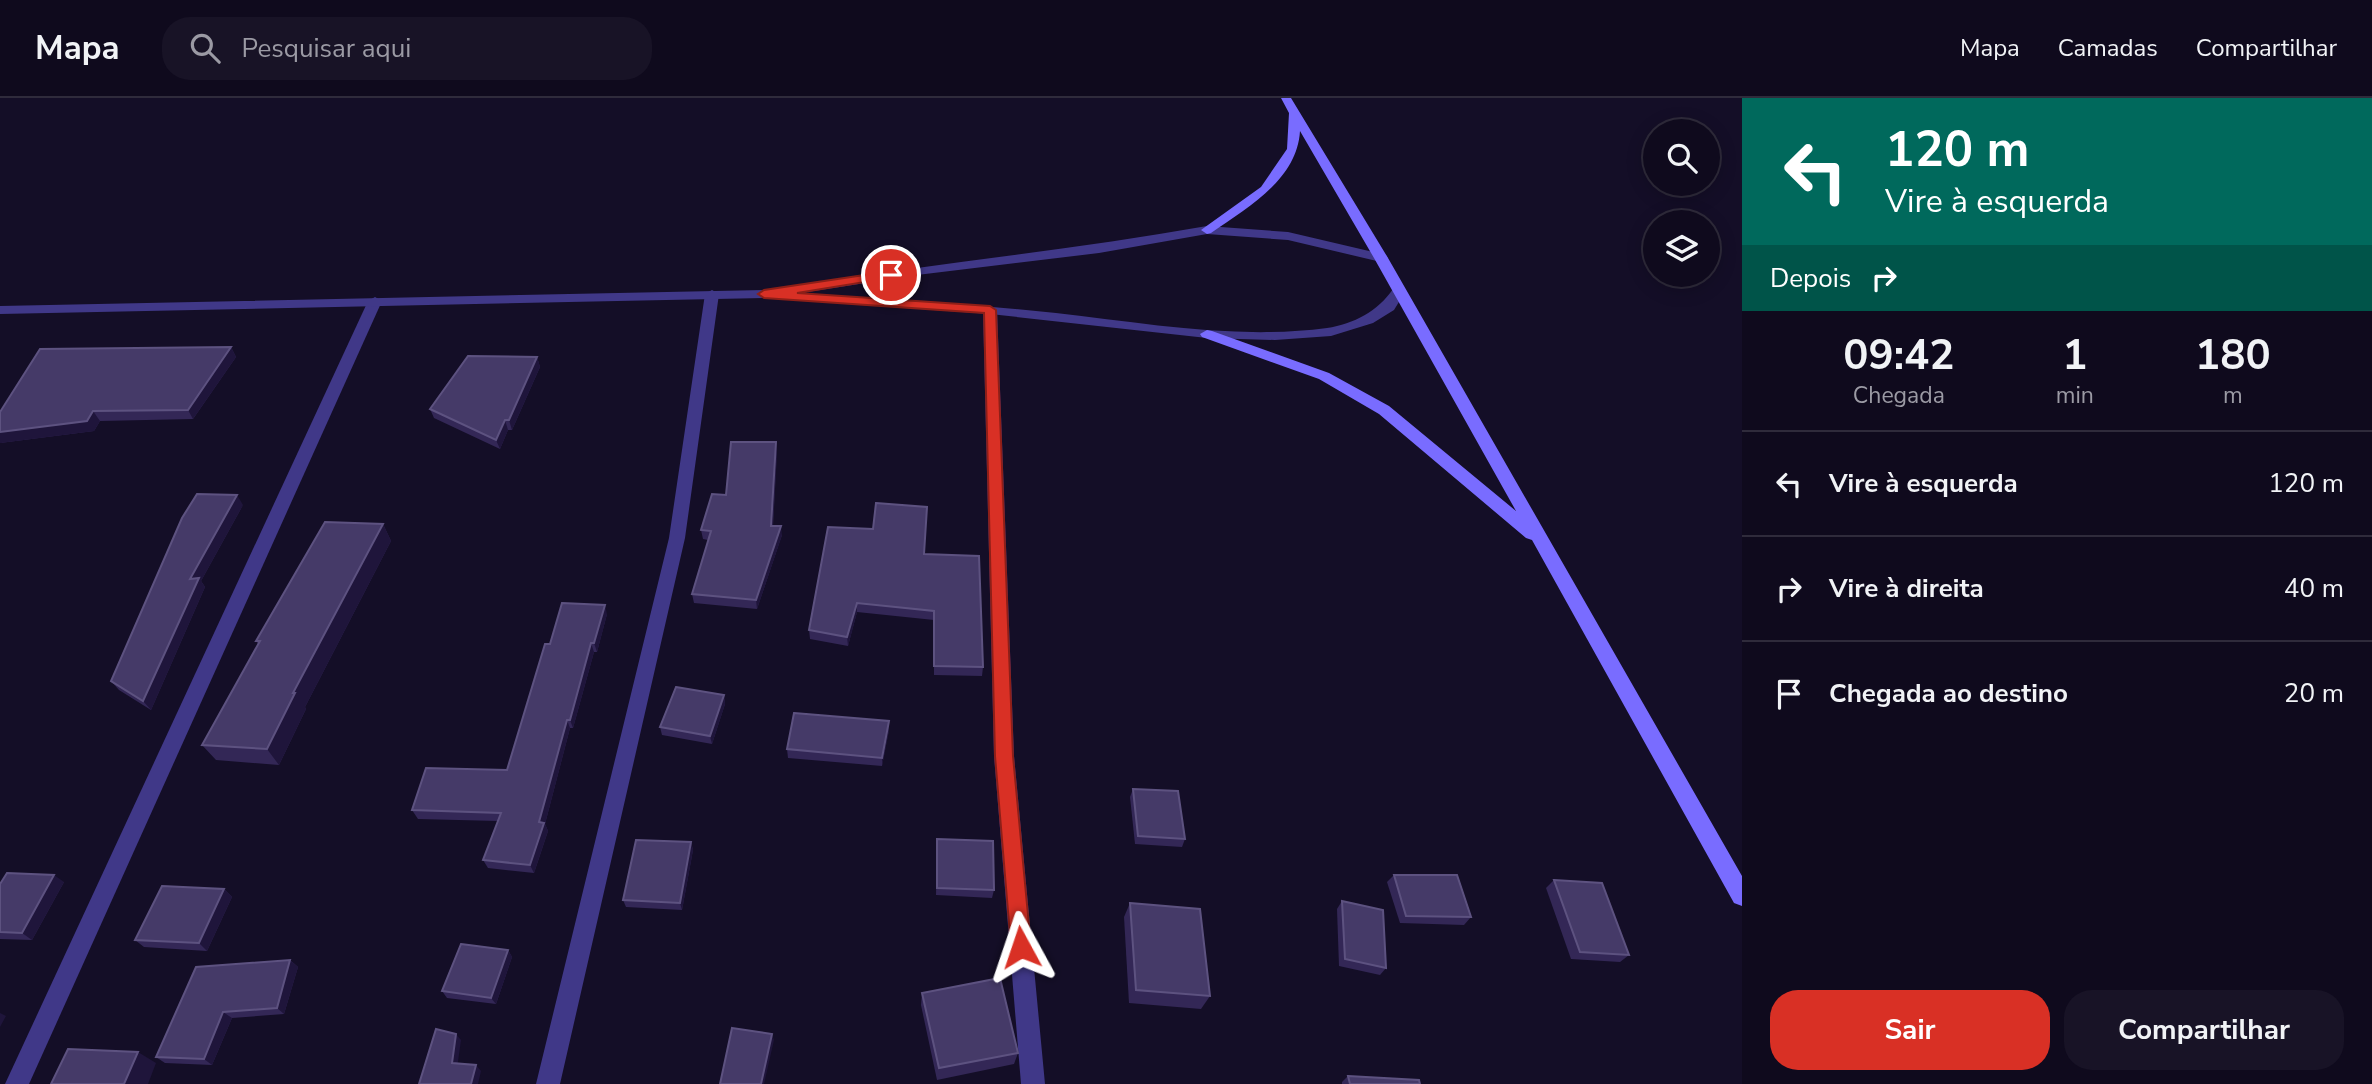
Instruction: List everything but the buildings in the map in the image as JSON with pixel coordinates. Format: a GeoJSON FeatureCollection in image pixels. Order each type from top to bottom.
{"type":"FeatureCollection","features":[{"type":"Feature","properties":{"kind":"main road"},"geometry":{"type":"LineString","coordinates":[[1207,230],[1265,190],[1293,149],[1290,105]]}},
{"type":"Feature","properties":{"kind":"main road"},"geometry":{"type":"LineString","coordinates":[[1290,105],[1381,258],[1742,896]]}},
{"type":"Feature","properties":{"kind":"main road"},"geometry":{"type":"LineString","coordinates":[[1207,334],[1324,376],[1384,410],[1543,543]]}},
{"type":"Feature","properties":{"kind":"street"},"geometry":{"type":"LineString","coordinates":[[764,294],[1100,248],[1207,230],[1288,236],[1381,258]]}},
{"type":"Feature","properties":{"kind":"street"},"geometry":{"type":"LineString","coordinates":[[0,310],[764,294],[990,310],[1207,334],[1275,336],[1331,332],[1368,320],[1389,307],[1398,292]]}},
{"type":"Feature","properties":{"kind":"street"},"geometry":{"type":"LineString","coordinates":[[548,1084],[677,538],[712,294]]}},
{"type":"Feature","properties":{"kind":"street"},"geometry":{"type":"LineString","coordinates":[[17,1084],[375,301]]}},
{"type":"Feature","properties":{"kind":"street"},"geometry":{"type":"LineString","coordinates":[[990,310],[1004,756],[1032,1084]]}},
{"type":"Feature","properties":{"kind":"route"},"geometry":{"type":"LineString","coordinates":[[891,275],[764,294],[990,310],[1004,756],[1021,947]]}}]}
